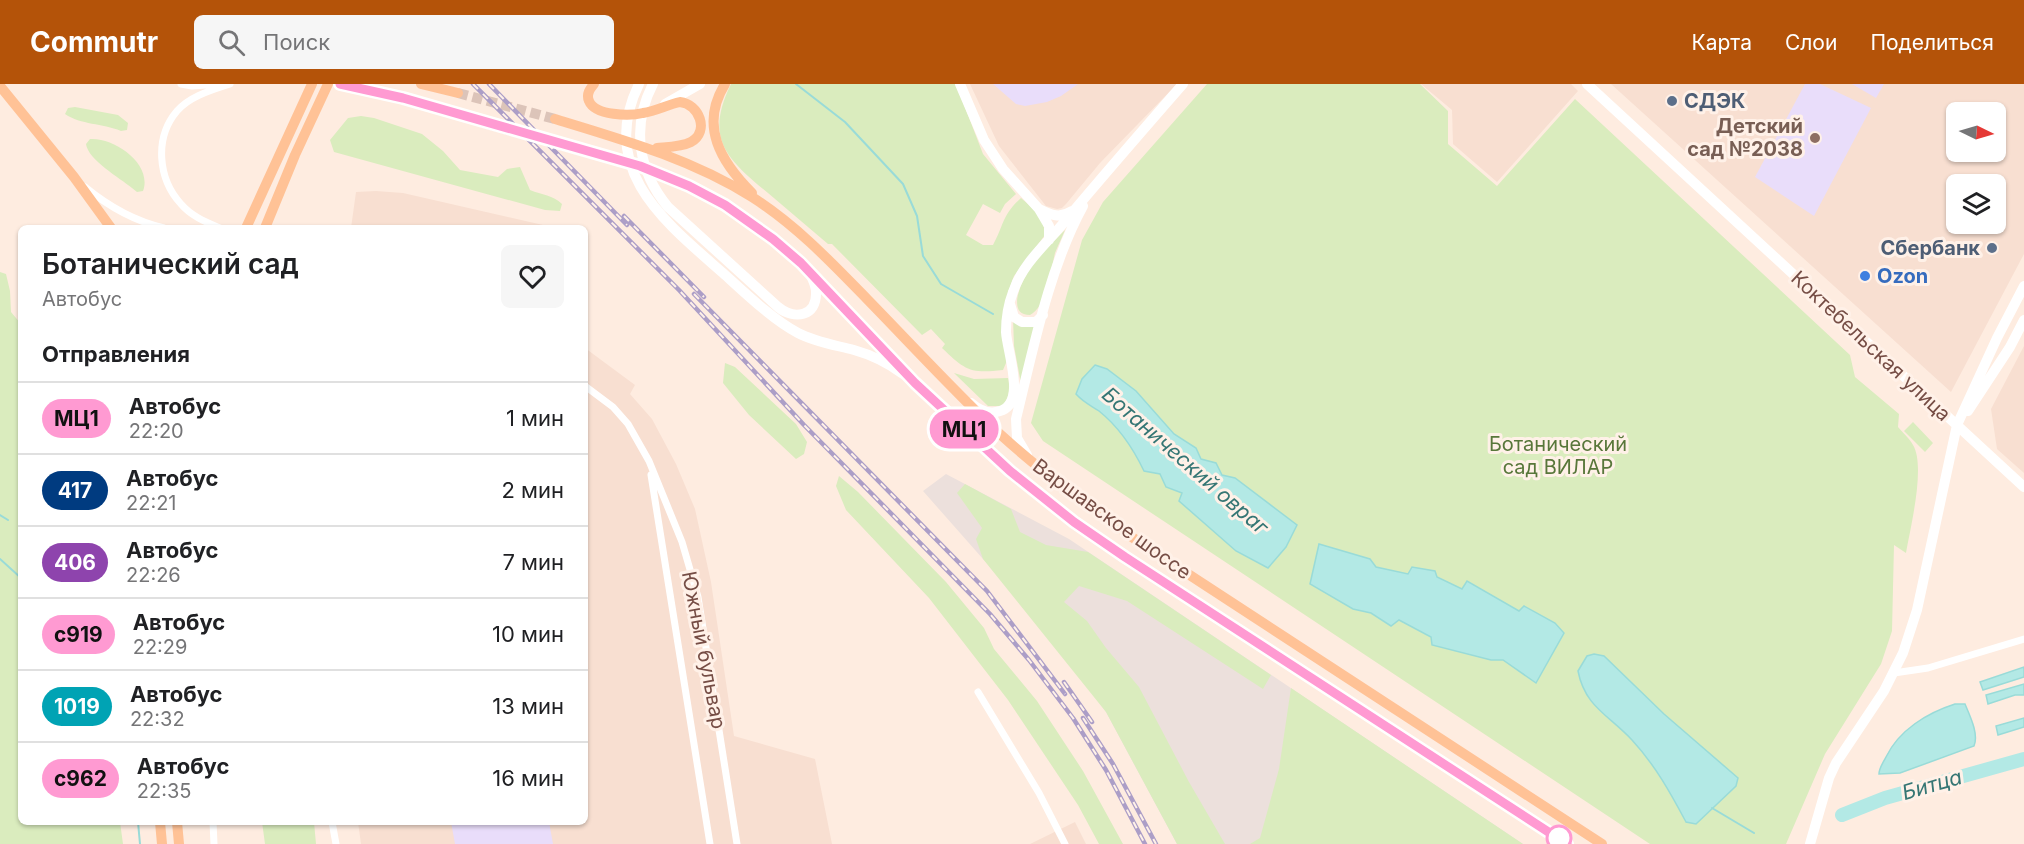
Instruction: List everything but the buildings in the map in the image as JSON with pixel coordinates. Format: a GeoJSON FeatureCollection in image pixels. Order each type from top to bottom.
{"type":"FeatureCollection","features":[{"type":"Feature","properties":{"kind":"main road"},"geometry":{"type":"LineString","coordinates":[[247,225],[312,84]]}},
{"type":"Feature","properties":{"kind":"main road"},"geometry":{"type":"LineString","coordinates":[[266,225],[328,84]]}},
{"type":"Feature","properties":{"kind":"main road"},"geometry":{"type":"LineString","coordinates":[[339,84],[403,98],[488,124]]}},
{"type":"Feature","properties":{"kind":"main road"},"geometry":{"type":"LineString","coordinates":[[421,84],[458,93]]}},
{"type":"Feature","properties":{"kind":"main road"},"geometry":{"type":"LineString","coordinates":[[594,84],[589,92],[589,101],[596,109],[614,113],[635,115],[680,102],[690,105],[700,117],[698,135],[690,142],[653,149]]}},
{"type":"Feature","properties":{"kind":"main road"},"geometry":{"type":"LineString","coordinates":[[725,84],[714,116],[714,136],[717,145],[735,175],[769,210]]}},
{"type":"Feature","properties":{"kind":"main road"},"geometry":{"type":"LineString","coordinates":[[0,86],[74,177],[109,225]]}},
{"type":"Feature","properties":{"kind":"main road","name":"Варшавское шоссе"},"geometry":{"type":"LineString","coordinates":[[555,119],[653,149],[717,177],[769,210],[821,252],[982,418],[1040,469],[1086,505],[1602,844]]}},
{"type":"Feature","properties":{"kind":"main road","name":"Варшавское шоссе"},"geometry":{"type":"LineString","coordinates":[[586,152],[659,172],[706,194],[757,227],[810,272],[915,383],[1029,488],[1095,537],[1567,844]]}},
{"type":"Feature","properties":{"kind":"main road"},"geometry":{"type":"LineString","coordinates":[[160,825],[162,844]]}},
{"type":"Feature","properties":{"kind":"main road"},"geometry":{"type":"LineString","coordinates":[[177,825],[179,844]]}},
{"type":"Feature","properties":{"kind":"street"},"geometry":{"type":"LineString","coordinates":[[182,84],[192,86],[220,84]]}},
{"type":"Feature","properties":{"kind":"street"},"geometry":{"type":"LineString","coordinates":[[214,225],[194,216],[182,206],[171,192],[163,174],[161,159],[163,142],[177,111],[205,92],[230,84]]}},
{"type":"Feature","properties":{"kind":"street"},"geometry":{"type":"LineString","coordinates":[[639,84],[629,114],[627,134],[629,156],[640,189],[666,221],[734,283],[786,326],[806,337],[870,355],[896,369],[915,383]]}},
{"type":"Feature","properties":{"kind":"street"},"geometry":{"type":"LineString","coordinates":[[653,84],[641,116],[639,134],[641,154],[651,183],[659,196],[679,218],[788,314],[805,314],[813,304],[816,291],[810,272]]}},
{"type":"Feature","properties":{"kind":"street"},"geometry":{"type":"LineString","coordinates":[[659,107],[700,84]]}},
{"type":"Feature","properties":{"kind":"street"},"geometry":{"type":"LineString","coordinates":[[960,84],[978,129],[993,156],[1042,214],[1050,232],[1049,240]]}},
{"type":"Feature","properties":{"kind":"street"},"geometry":{"type":"LineString","coordinates":[[1040,469],[1019,444],[1015,425],[1044,313],[1076,213],[1099,180],[1183,84]]}},
{"type":"Feature","properties":{"kind":"street","name":"Коктебельская улица"},"geometry":{"type":"LineString","coordinates":[[1587,84],[1957,425],[1911,633],[1894,673],[1829,778],[1810,844]]}},
{"type":"Feature","properties":{"kind":"street"},"geometry":{"type":"LineString","coordinates":[[74,177],[94,195],[150,225]]}},
{"type":"Feature","properties":{"kind":"street"},"geometry":{"type":"LineString","coordinates":[[1042,214],[1057,216],[1076,213]]}},
{"type":"Feature","properties":{"kind":"street"},"geometry":{"type":"LineString","coordinates":[[947,382],[978,408],[985,411],[999,412],[1010,405],[1014,396],[1014,388],[1006,332],[1008,308],[1012,295],[1022,273],[1061,225],[1076,213]]}},
{"type":"Feature","properties":{"kind":"street"},"geometry":{"type":"LineString","coordinates":[[1042,214],[1061,225]]}},
{"type":"Feature","properties":{"kind":"street"},"geometry":{"type":"LineString","coordinates":[[1957,425],[2024,286]]}},
{"type":"Feature","properties":{"kind":"street"},"geometry":{"type":"LineString","coordinates":[[1012,295],[1010,309],[1018,321],[1031,323],[1044,313]]}},
{"type":"Feature","properties":{"kind":"street"},"geometry":{"type":"LineString","coordinates":[[1957,425],[1977,400],[2024,320]]}},
{"type":"Feature","properties":{"kind":"street","name":"Южный бульвар"},"geometry":{"type":"LineString","coordinates":[[588,388],[613,407],[628,424],[649,461],[682,542],[698,597],[737,844]]}},
{"type":"Feature","properties":{"kind":"street"},"geometry":{"type":"LineString","coordinates":[[1957,425],[2024,487]]}},
{"type":"Feature","properties":{"kind":"street","name":"Южный бульвар"},"geometry":{"type":"LineString","coordinates":[[649,461],[710,844]]}},
{"type":"Feature","properties":{"kind":"street"},"geometry":{"type":"LineString","coordinates":[[1894,673],[1928,668],[2024,639]]}},
{"type":"Feature","properties":{"kind":"street"},"geometry":{"type":"LineString","coordinates":[[978,692],[1039,793],[1065,844]]}},
{"type":"Feature","properties":{"kind":"street"},"geometry":{"type":"LineString","coordinates":[[213,825],[214,844]]}},
{"type":"Feature","properties":{"kind":"street"},"geometry":{"type":"LineString","coordinates":[[333,825],[336,844]]}},
{"type":"Feature","properties":{"kind":"shaded area"},"geometry":{"type":"Polygon","coordinates":[[[970,84],[1177,84],[1100,163],[1066,204],[1057,209],[1046,206],[999,146],[970,84]]]}},
{"type":"Feature","properties":{"kind":"shaded area"},"geometry":{"type":"Polygon","coordinates":[[[993,84],[1078,84],[1061,96],[1047,102],[1025,106],[1016,104],[993,84]]]}},
{"type":"Feature","properties":{"kind":"shaded area"},"geometry":{"type":"Polygon","coordinates":[[[1421,84],[1571,84],[1578,91],[1497,182],[1453,144],[1452,110],[1421,84]]]}},
{"type":"Feature","properties":{"kind":"shaded area"},"geometry":{"type":"Polygon","coordinates":[[[1611,84],[2024,84],[2024,254],[1951,392],[1611,84]]]}},
{"type":"Feature","properties":{"kind":"shaded area","name":"Детский сад №2038"},"geometry":{"type":"Polygon","coordinates":[[[1805,84],[1820,84],[1871,108],[1814,216],[1755,177],[1805,84]]]}},
{"type":"Feature","properties":{"kind":"shaded area"},"geometry":{"type":"Polygon","coordinates":[[[1852,84],[1884,84],[1876,98],[1852,84]]]}},
{"type":"Feature","properties":{"kind":"shaded area"},"geometry":{"type":"Polygon","coordinates":[[[356,192],[403,193],[543,225],[351,225],[356,192]]]}},
{"type":"Feature","properties":{"kind":"shaded area"},"geometry":{"type":"Polygon","coordinates":[[[2024,346],[2024,473],[1997,449],[1991,409],[2024,346]]]}},
{"type":"Feature","properties":{"kind":"shaded area"},"geometry":{"type":"Polygon","coordinates":[[[588,350],[635,385],[630,394],[652,419],[676,464],[695,509],[711,582],[734,736],[815,759],[832,844],[361,844],[358,825],[588,825],[588,350]]]}},
{"type":"Feature","properties":{"kind":"shaded area"},"geometry":{"type":"Polygon","coordinates":[[[946,474],[1069,539],[1523,844],[1177,844],[1106,712],[1039,617],[983,559],[923,491],[946,474]]]}},
{"type":"Feature","properties":{"kind":"shaded area"},"geometry":{"type":"Polygon","coordinates":[[[1075,822],[1086,844],[1030,844],[1075,822]]]}},
{"type":"Feature","properties":{"kind":"shaded area"},"geometry":{"type":"Polygon","coordinates":[[[452,825],[550,825],[553,844],[455,844],[452,825]]]}},
{"type":"Feature","properties":{"kind":"green space"},"geometry":{"type":"Polygon","coordinates":[[[731,84],[956,84],[983,154],[1016,194],[1005,204],[1000,213],[983,204],[966,235],[983,245],[993,245],[1007,215],[1021,198],[1038,214],[1045,235],[1014,276],[1008,293],[1006,363],[1003,370],[975,371],[969,369],[942,348],[945,344],[931,329],[922,335],[832,244],[828,244],[741,169],[731,158],[720,134],[723,103],[731,84]]]}},
{"type":"Feature","properties":{"kind":"green space","name":"Ботанический сад ВИЛАР"},"geometry":{"type":"Polygon","coordinates":[[[1207,84],[1420,84],[1448,111],[1448,144],[1497,186],[1575,99],[1850,355],[1855,377],[1899,414],[1898,427],[1912,443],[1917,455],[1918,482],[1906,553],[1894,545],[1892,631],[1881,664],[1825,754],[1786,844],[1650,844],[1043,441],[1031,423],[1082,240],[1103,202],[1207,84]]]}},
{"type":"Feature","properties":{"kind":"green space"},"geometry":{"type":"Polygon","coordinates":[[[75,107],[118,115],[128,123],[127,130],[121,131],[85,122],[65,114],[68,108],[75,107]]]}},
{"type":"Feature","properties":{"kind":"green space"},"geometry":{"type":"Polygon","coordinates":[[[361,116],[422,134],[443,151],[460,170],[498,177],[507,169],[520,167],[530,190],[559,201],[562,204],[560,211],[545,210],[334,152],[330,140],[348,118],[361,116]]]}},
{"type":"Feature","properties":{"kind":"green space"},"geometry":{"type":"Polygon","coordinates":[[[90,139],[110,142],[129,154],[142,171],[145,181],[143,191],[137,192],[98,162],[88,150],[86,144],[90,139]]]}},
{"type":"Feature","properties":{"kind":"green space"},"geometry":{"type":"Polygon","coordinates":[[[1065,230],[1055,253],[1047,288],[1040,305],[1030,315],[1022,313],[1018,309],[1017,302],[1025,277],[1036,261],[1065,230]]]}},
{"type":"Feature","properties":{"kind":"green space"},"geometry":{"type":"Polygon","coordinates":[[[0,272],[6,274],[11,312],[18,320],[18,825],[120,825],[123,844],[0,844],[0,272]]]}},
{"type":"Feature","properties":{"kind":"green space"},"geometry":{"type":"Polygon","coordinates":[[[1013,319],[1036,324],[1021,384],[1014,346],[1013,319]]]}},
{"type":"Feature","properties":{"kind":"green space"},"geometry":{"type":"Polygon","coordinates":[[[725,363],[735,367],[796,424],[807,442],[804,454],[796,459],[749,415],[723,383],[725,363]]]}},
{"type":"Feature","properties":{"kind":"green space"},"geometry":{"type":"Polygon","coordinates":[[[954,373],[974,379],[1008,378],[1009,393],[1003,406],[988,406],[954,373]]]}},
{"type":"Feature","properties":{"kind":"green space"},"geometry":{"type":"Polygon","coordinates":[[[1913,422],[1933,443],[1925,452],[1904,431],[1913,422]]]}},
{"type":"Feature","properties":{"kind":"green space"},"geometry":{"type":"Polygon","coordinates":[[[839,476],[858,492],[946,582],[984,628],[994,649],[1037,701],[1083,771],[1123,844],[1099,844],[1078,805],[1008,700],[929,598],[846,510],[836,486],[839,476]]]}},
{"type":"Feature","properties":{"kind":"green space"},"geometry":{"type":"Polygon","coordinates":[[[965,484],[1011,509],[1020,532],[1046,545],[1088,552],[1271,675],[1263,689],[1127,601],[1079,586],[1064,602],[1087,621],[1139,687],[1225,844],[1177,844],[1106,712],[983,559],[976,539],[982,528],[957,493],[965,484]]]}},
{"type":"Feature","properties":{"kind":"green space"},"geometry":{"type":"Polygon","coordinates":[[[1291,688],[1523,844],[1250,844],[1260,838],[1279,769],[1291,688]]]}},
{"type":"Feature","properties":{"kind":"green space"},"geometry":{"type":"Polygon","coordinates":[[[262,825],[314,825],[316,844],[265,844],[262,825]]]}},
{"type":"Feature","properties":{"kind":"water"},"geometry":{"type":"Polygon","coordinates":[[[1095,365],[1107,369],[1136,391],[1174,434],[1196,448],[1201,459],[1216,463],[1222,475],[1235,478],[1297,525],[1286,547],[1268,568],[1236,551],[1179,501],[1182,493],[1166,487],[1160,474],[1144,471],[1130,446],[1113,424],[1076,394],[1082,379],[1095,365]]]}},
{"type":"Feature","properties":{"kind":"water"},"geometry":{"type":"Polygon","coordinates":[[[1319,544],[1370,559],[1376,567],[1408,574],[1412,567],[1435,571],[1437,577],[1462,589],[1467,581],[1519,611],[1524,606],[1555,623],[1564,633],[1536,683],[1503,660],[1491,660],[1432,645],[1431,637],[1399,620],[1391,626],[1371,613],[1353,609],[1310,584],[1319,544]]]}},
{"type":"Feature","properties":{"kind":"water"},"geometry":{"type":"Polygon","coordinates":[[[1594,654],[1604,656],[1664,714],[1738,778],[1736,786],[1696,824],[1686,822],[1648,759],[1623,731],[1599,710],[1586,693],[1578,671],[1587,656],[1594,654]]]}},
{"type":"Feature","properties":{"kind":"water"},"geometry":{"type":"Polygon","coordinates":[[[2024,667],[2024,677],[1983,690],[1980,682],[2024,667]]]}},
{"type":"Feature","properties":{"kind":"water"},"geometry":{"type":"Polygon","coordinates":[[[2024,684],[2024,695],[2015,695],[1988,704],[1986,695],[2024,684]]]}},
{"type":"Feature","properties":{"kind":"water"},"geometry":{"type":"Polygon","coordinates":[[[1955,704],[1965,704],[1975,731],[1974,746],[1900,773],[1879,774],[1892,747],[1906,731],[1934,712],[1955,704]]]}},
{"type":"Feature","properties":{"kind":"water"},"geometry":{"type":"Polygon","coordinates":[[[2024,718],[2024,727],[1998,735],[1996,726],[2024,718]]]}},
{"type":"Feature","properties":{"kind":"waterway","name":"Ботанический овраг"},"geometry":{"type":"LineString","coordinates":[[796,84],[845,122],[903,184],[917,216],[923,256],[941,284],[993,314]]}},
{"type":"Feature","properties":{"kind":"waterway"},"geometry":{"type":"LineString","coordinates":[[0,515],[8,520]]}},
{"type":"Feature","properties":{"kind":"waterway"},"geometry":{"type":"LineString","coordinates":[[0,559],[18,575]]}},
{"type":"Feature","properties":{"kind":"waterway","name":"Битца"},"geometry":{"type":"LineString","coordinates":[[1842,815],[1885,798],[2024,759]]}},
{"type":"Feature","properties":{"kind":"waterway","name":"Ботанический овраг"},"geometry":{"type":"LineString","coordinates":[[1712,808],[1754,833]]}},
{"type":"Feature","properties":{"kind":"waterway"},"geometry":{"type":"LineString","coordinates":[[138,825],[140,844]]}},
{"type":"Feature","properties":{"kind":"tunnel"},"geometry":{"type":"LineString","coordinates":[[458,93],[555,119]]}},
{"type":"Feature","properties":{"kind":"tunnel"},"geometry":{"type":"LineString","coordinates":[[488,124],[586,152]]}},
{"type":"Feature","properties":{"kind":"railway"},"geometry":{"type":"LineString","coordinates":[[473,84],[679,290],[804,425],[990,614],[1073,718],[1106,770],[1145,844]]}},
{"type":"Feature","properties":{"kind":"railway"},"geometry":{"type":"LineString","coordinates":[[489,84],[627,225]]}},
{"type":"Feature","properties":{"kind":"railway"},"geometry":{"type":"LineString","coordinates":[[624,216],[704,297]]}},
{"type":"Feature","properties":{"kind":"railway"},"geometry":{"type":"LineString","coordinates":[[694,294],[987,591],[1065,694]]}},
{"type":"Feature","properties":{"kind":"railway"},"geometry":{"type":"LineString","coordinates":[[1064,682],[1092,722]]}},
{"type":"Feature","properties":{"kind":"railway"},"geometry":{"type":"LineString","coordinates":[[1083,718],[1113,764],[1156,844]]}},
{"type":"Feature","properties":{"kind":"bus line","name":"МЦ1"},"geometry":{"type":"LineString","coordinates":[[340,84],[403,98],[640,166],[659,172],[725,205],[773,239],[810,272],[906,374],[1029,488],[1125,557],[1567,844]]}},
{"type":"Feature","properties":{"kind":"place","name":"СДЭК"},"geometry":{"type":"Point","coordinates":[1672,101]}},
{"type":"Feature","properties":{"kind":"place","name":"Детский сад №2038"},"geometry":{"type":"Point","coordinates":[1815,138]}},
{"type":"Feature","properties":{"kind":"place","name":"Сбербанк"},"geometry":{"type":"Point","coordinates":[1992,248]}},
{"type":"Feature","properties":{"kind":"place","name":"Ozon"},"geometry":{"type":"Point","coordinates":[1865,276]}}]}
